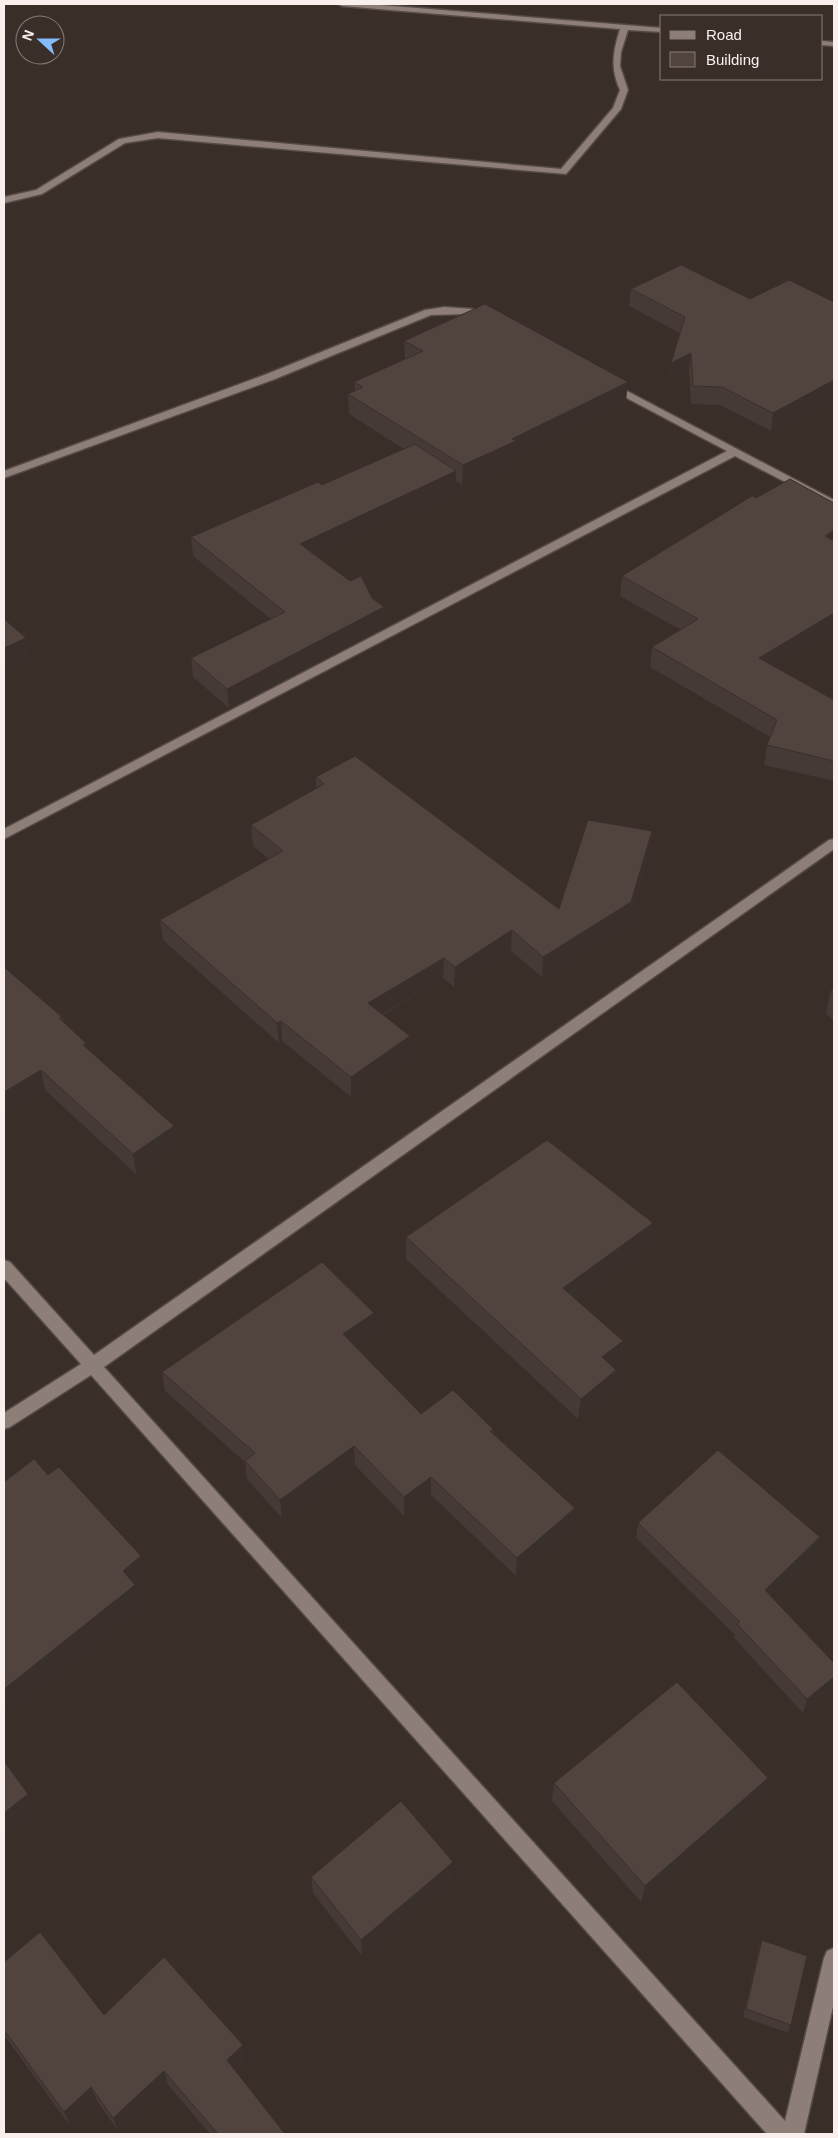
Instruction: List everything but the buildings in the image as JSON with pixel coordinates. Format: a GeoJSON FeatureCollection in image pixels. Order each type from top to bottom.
{"type":"FeatureCollection","features":[{"type":"Feature","properties":{"kind":"street"},"geometry":{"type":"LineString","coordinates":[[342,4],[660,30]]}},
{"type":"Feature","properties":{"kind":"street"},"geometry":{"type":"LineString","coordinates":[[464,14],[468,4]]}},
{"type":"Feature","properties":{"kind":"street"},"geometry":{"type":"LineString","coordinates":[[4,200],[39,192],[61,176],[122,141],[158,134],[563,172],[618,109],[624,90],[617,76],[615,58],[625,28]]}},
{"type":"Feature","properties":{"kind":"street"},"geometry":{"type":"LineString","coordinates":[[4,475],[111,434],[262,380],[429,312],[444,309],[466,310],[499,324]]}},
{"type":"Feature","properties":{"kind":"street"},"geometry":{"type":"LineString","coordinates":[[594,376],[834,504]]}},
{"type":"Feature","properties":{"kind":"street"},"geometry":{"type":"LineString","coordinates":[[4,835],[734,452]]}},
{"type":"Feature","properties":{"kind":"street"},"geometry":{"type":"LineString","coordinates":[[4,1422],[92,1364],[834,844]]}},
{"type":"Feature","properties":{"kind":"street"},"geometry":{"type":"LineString","coordinates":[[4,1267],[782,2134]]}},
{"type":"Feature","properties":{"kind":"street"},"geometry":{"type":"LineString","coordinates":[[793,2134],[834,1958]]}}]}
